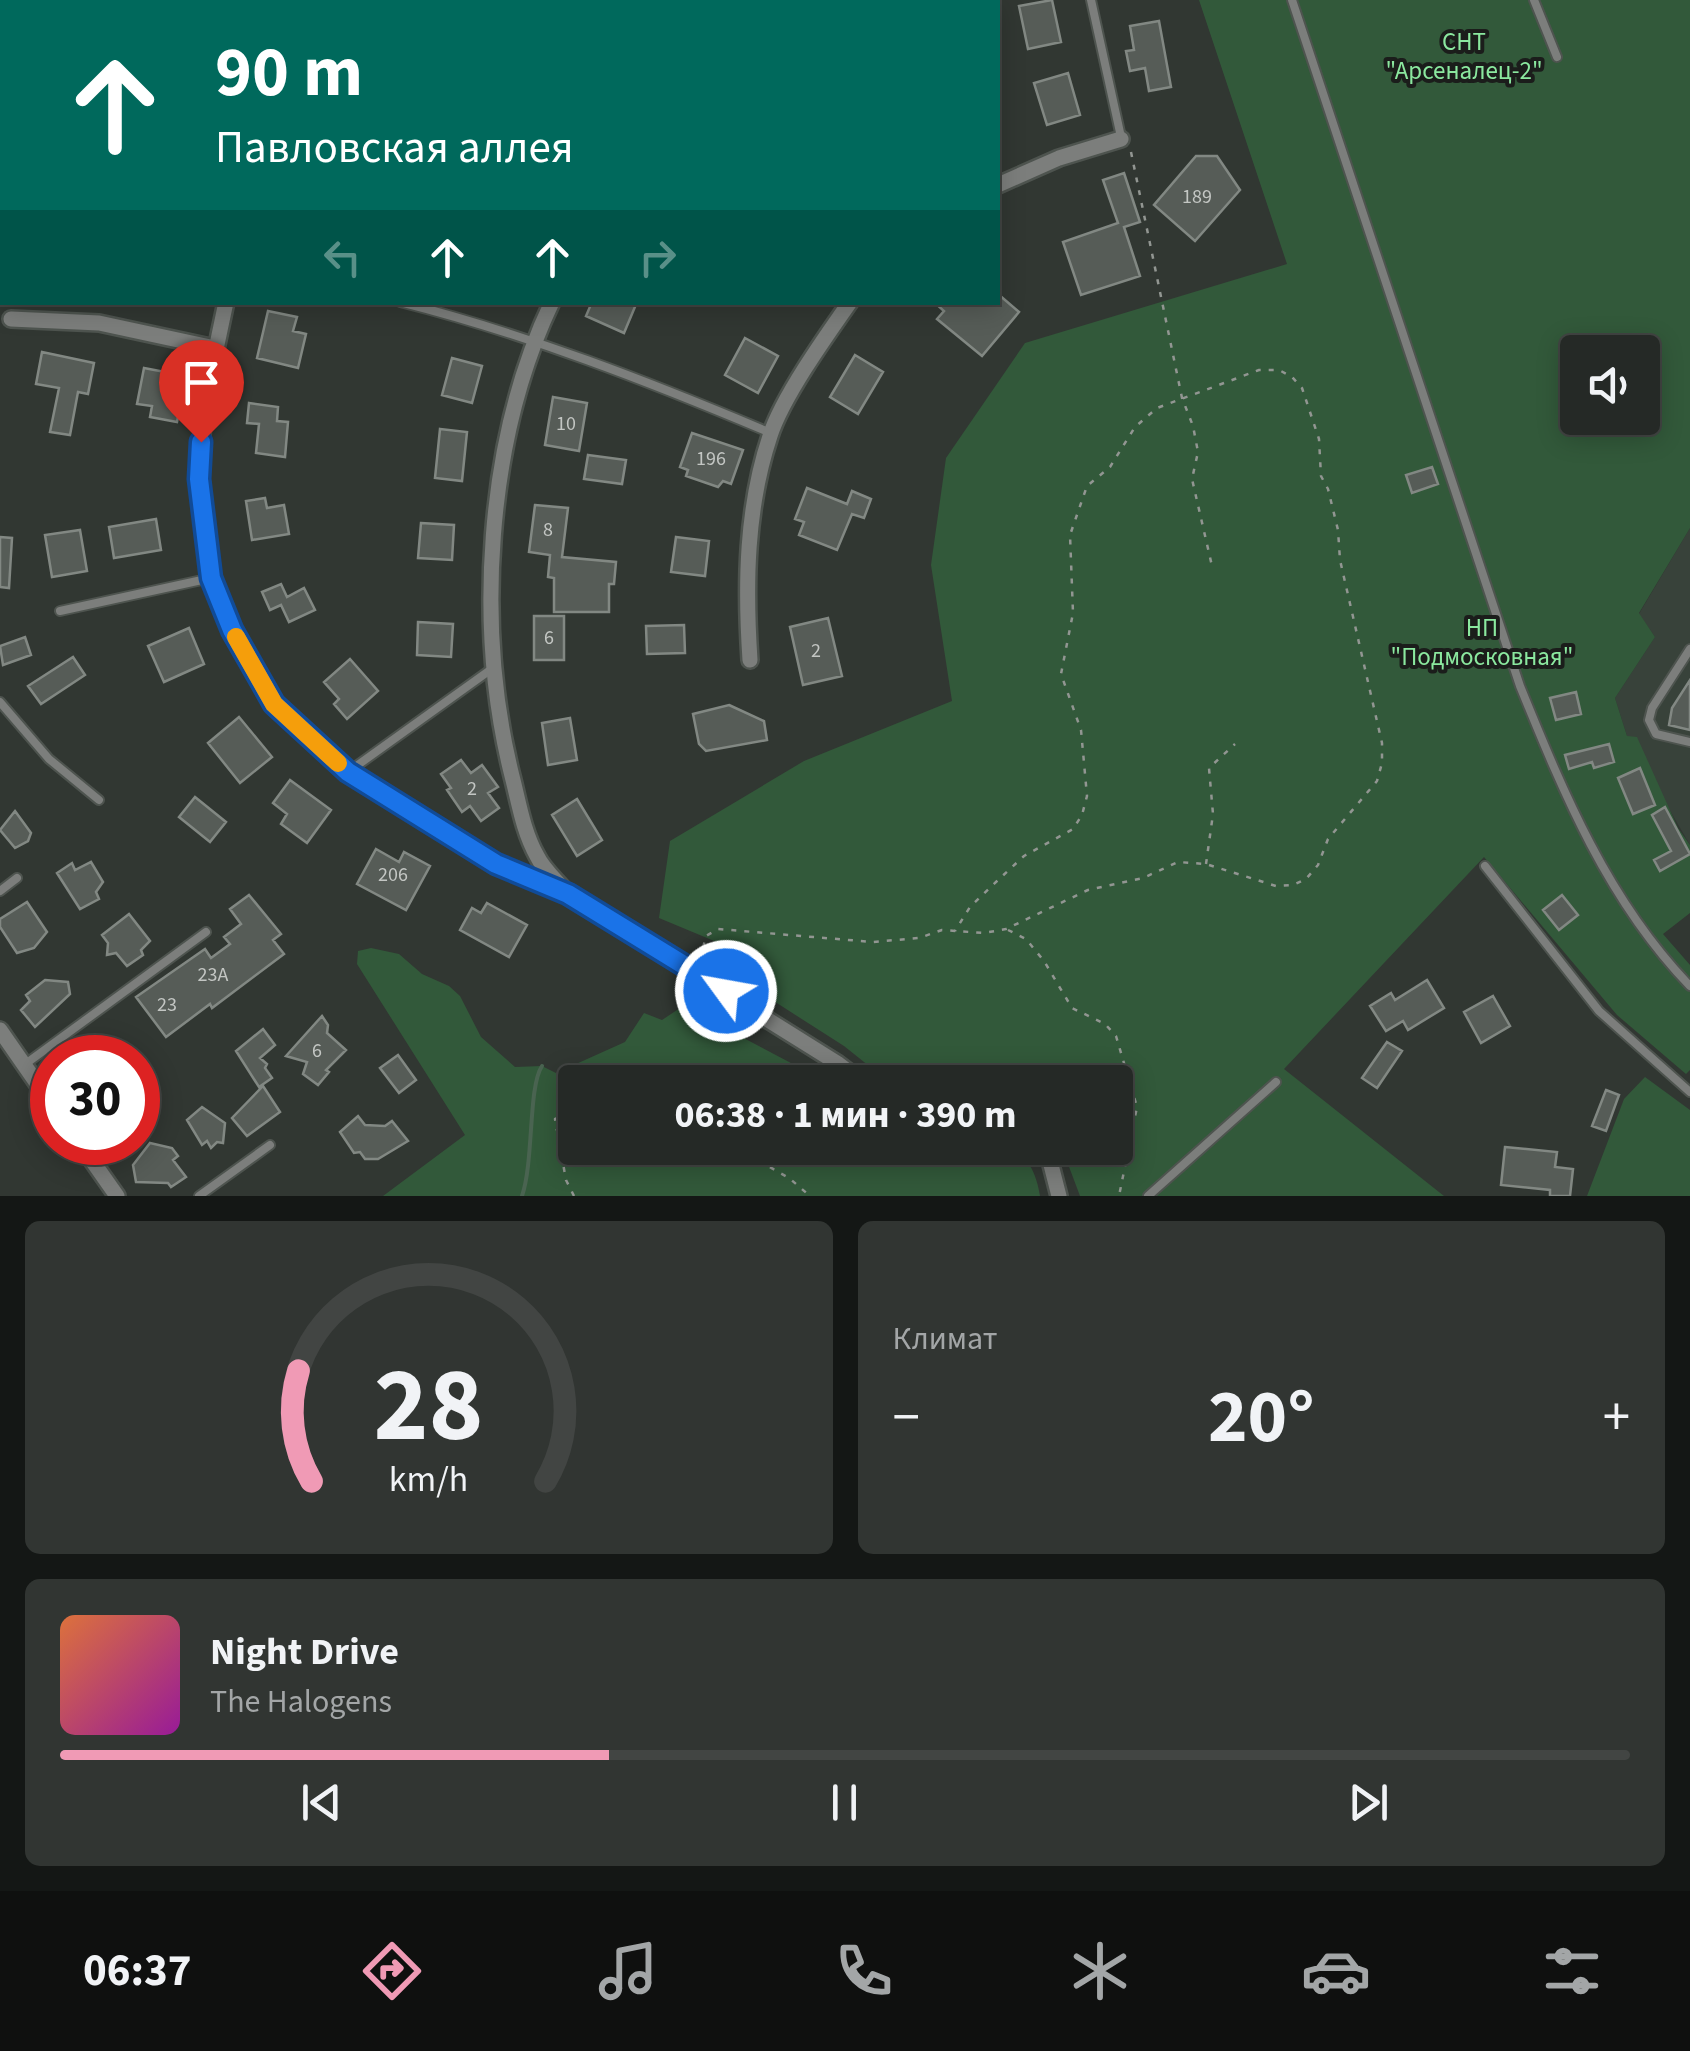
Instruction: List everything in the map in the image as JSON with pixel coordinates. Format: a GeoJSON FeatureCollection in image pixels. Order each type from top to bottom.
{"type":"FeatureCollection","features":[{"type":"Feature","properties":{"kind":"street"},"geometry":{"type":"LineString","coordinates":[[1000,184],[1060,158],[1121,139]]}},
{"type":"Feature","properties":{"kind":"street"},"geometry":{"type":"LineString","coordinates":[[225,305],[204,406],[199,479],[211,578],[232,630],[274,704],[348,772],[496,864],[568,894],[841,1065]]}},
{"type":"Feature","properties":{"kind":"street"},"geometry":{"type":"LineString","coordinates":[[551,305],[534,341],[512,410],[492,550],[494,668],[506,753],[526,833],[539,860],[568,894]]}},
{"type":"Feature","properties":{"kind":"street"},"geometry":{"type":"LineString","coordinates":[[750,660],[748,567],[752,517],[770,433],[848,305]]}},
{"type":"Feature","properties":{"kind":"street"},"geometry":{"type":"LineString","coordinates":[[11,319],[99,323],[215,348]]}},
{"type":"Feature","properties":{"kind":"street"},"geometry":{"type":"LineString","coordinates":[[0,1030],[30,1074]]}},
{"type":"Feature","properties":{"kind":"street"},"geometry":{"type":"LineString","coordinates":[[95,1165],[117,1196]]}},
{"type":"Feature","properties":{"kind":"street"},"geometry":{"type":"LineString","coordinates":[[1051,1165],[1060,1196]]}},
{"type":"Feature","properties":{"kind":"lane"},"geometry":{"type":"LineString","coordinates":[[1092,0],[1121,139]]}},
{"type":"Feature","properties":{"kind":"lane"},"geometry":{"type":"LineString","coordinates":[[1292,0],[1520,686],[1563,791],[1616,894],[1690,986]]}},
{"type":"Feature","properties":{"kind":"lane"},"geometry":{"type":"LineString","coordinates":[[1534,0],[1557,57]]}},
{"type":"Feature","properties":{"kind":"lane"},"geometry":{"type":"LineString","coordinates":[[410,305],[534,341],[674,392],[770,433]]}},
{"type":"Feature","properties":{"kind":"lane"},"geometry":{"type":"LineString","coordinates":[[60,611],[211,578]]}},
{"type":"Feature","properties":{"kind":"lane"},"geometry":{"type":"LineString","coordinates":[[1690,648],[1660,694],[1649,720],[1656,734],[1690,742]]}},
{"type":"Feature","properties":{"kind":"lane"},"geometry":{"type":"LineString","coordinates":[[348,772],[494,668]]}},
{"type":"Feature","properties":{"kind":"lane"},"geometry":{"type":"LineString","coordinates":[[0,702],[49,758],[99,800]]}},
{"type":"Feature","properties":{"kind":"lane"},"geometry":{"type":"LineString","coordinates":[[1485,866],[1599,1011],[1690,1092]]}},
{"type":"Feature","properties":{"kind":"lane"},"geometry":{"type":"LineString","coordinates":[[0,891],[17,878]]}},
{"type":"Feature","properties":{"kind":"lane"},"geometry":{"type":"LineString","coordinates":[[24,1065],[206,932]]}},
{"type":"Feature","properties":{"kind":"lane"},"geometry":{"type":"LineString","coordinates":[[1148,1196],[1276,1082]]}},
{"type":"Feature","properties":{"kind":"lane"},"geometry":{"type":"LineString","coordinates":[[198,1196],[270,1145]]}},
{"type":"Feature","properties":{"kind":"path"},"geometry":{"type":"LineString","coordinates":[[1121,139],[1133,155],[1182,398],[1193,426],[1198,452],[1192,479],[1212,566]]}},
{"type":"Feature","properties":{"kind":"path"},"geometry":{"type":"LineString","coordinates":[[698,973],[706,936],[718,929],[873,942],[919,938],[942,930],[955,931],[984,933],[1006,929],[1088,890],[1143,878],[1178,862],[1206,864],[1276,886],[1306,880],[1318,865],[1328,839],[1377,781],[1382,743],[1340,560],[1338,530],[1328,489],[1320,476],[1319,439],[1302,388],[1279,370],[1260,370],[1157,408],[1135,427],[1110,466],[1087,486],[1070,535],[1073,613],[1061,674],[1081,730],[1087,796],[1082,815],[1074,829],[1024,856],[970,907],[955,931]]}},
{"type":"Feature","properties":{"kind":"path"},"geometry":{"type":"LineString","coordinates":[[1206,864],[1213,814],[1210,768],[1235,744]]}},
{"type":"Feature","properties":{"kind":"path"},"geometry":{"type":"LineString","coordinates":[[1006,929],[1026,939],[1072,1008],[1105,1024],[1116,1036],[1136,1107],[1119,1196]]}},
{"type":"Feature","properties":{"kind":"path"},"geometry":{"type":"LineString","coordinates":[[563,1165],[574,1196]]}},
{"type":"Feature","properties":{"kind":"path"},"geometry":{"type":"LineString","coordinates":[[767,1165],[790,1178],[810,1196]]}},
{"type":"Feature","properties":{"kind":"shaded area"},"geometry":{"type":"Polygon","coordinates":[[[1690,528],[1690,845],[1627,736],[1615,698],[1655,637],[1639,614],[1690,528]]]}},
{"type":"Feature","properties":{"kind":"green space"},"geometry":{"type":"Polygon","coordinates":[[[1199,0],[1690,0],[1690,528],[1639,613],[1655,637],[1615,698],[1627,736],[1637,737],[1678,828],[1690,845],[1690,913],[1663,934],[1690,965],[1690,1070],[1686,1074],[1617,1015],[1484,857],[1284,1069],[1444,1196],[1080,1196],[1068,1165],[1133,1165],[1133,1065],[868,1065],[736,977],[722,963],[719,943],[659,918],[670,841],[804,761],[952,701],[931,565],[946,458],[1025,343],[1287,264],[1199,0]]]}},
{"type":"Feature","properties":{"kind":"green space"},"geometry":{"type":"Polygon","coordinates":[[[371,948],[399,954],[422,974],[449,986],[460,996],[481,1037],[515,1067],[542,1066],[558,1072],[558,1165],[1028,1165],[1040,1196],[383,1196],[465,1135],[357,964],[358,951],[371,948]]]}},
{"type":"Feature","properties":{"kind":"green space"},"geometry":{"type":"Polygon","coordinates":[[[683,1006],[795,1065],[574,1065],[625,1042],[644,1013],[662,1020],[683,1006]]]}},
{"type":"Feature","properties":{"kind":"green space"},"geometry":{"type":"Polygon","coordinates":[[[1645,1077],[1690,1110],[1690,1196],[1587,1196],[1624,1099],[1645,1077]]]}},
{"type":"Feature","properties":{"kind":"building"},"geometry":{"type":"Polygon","coordinates":[[[1052,0],[1061,42],[1028,49],[1019,6],[1052,0]]]}},
{"type":"Feature","properties":{"kind":"building"},"geometry":{"type":"Polygon","coordinates":[[[1159,21],[1171,87],[1149,91],[1145,68],[1130,71],[1126,51],[1134,50],[1130,26],[1159,21]]]}},
{"type":"Feature","properties":{"kind":"building"},"geometry":{"type":"Polygon","coordinates":[[[1068,73],[1080,115],[1047,125],[1034,83],[1068,73]]]}},
{"type":"Feature","properties":{"kind":"building"},"geometry":{"type":"Polygon","coordinates":[[[1196,156],[1217,156],[1240,190],[1195,241],[1154,205],[1196,156]]]}},
{"type":"Feature","properties":{"kind":"building"},"geometry":{"type":"Polygon","coordinates":[[[1124,173],[1140,222],[1124,227],[1140,276],[1081,295],[1063,242],[1118,223],[1103,180],[1124,173]]]}},
{"type":"Feature","properties":{"kind":"building"},"geometry":{"type":"Polygon","coordinates":[[[1000,296],[1019,312],[982,356],[937,319],[944,311],[937,305],[1000,305],[1000,296]]]}},
{"type":"Feature","properties":{"kind":"building"},"geometry":{"type":"Polygon","coordinates":[[[591,305],[636,305],[624,333],[586,316],[591,305]]]}},
{"type":"Feature","properties":{"kind":"building"},"geometry":{"type":"Polygon","coordinates":[[[268,311],[297,317],[293,331],[306,334],[298,368],[257,358],[268,311]]]}},
{"type":"Feature","properties":{"kind":"building"},"geometry":{"type":"Polygon","coordinates":[[[745,338],[778,356],[758,393],[725,375],[745,338]]]}},
{"type":"Feature","properties":{"kind":"building"},"geometry":{"type":"Polygon","coordinates":[[[42,352],[94,363],[88,394],[78,392],[70,435],[50,432],[59,388],[36,384],[42,352]]]}},
{"type":"Feature","properties":{"kind":"building"},"geometry":{"type":"Polygon","coordinates":[[[855,355],[883,372],[858,414],[830,397],[855,355]]]}},
{"type":"Feature","properties":{"kind":"building"},"geometry":{"type":"Polygon","coordinates":[[[452,358],[482,366],[472,403],[442,395],[452,358]]]}},
{"type":"Feature","properties":{"kind":"building"},"geometry":{"type":"Polygon","coordinates":[[[144,368],[186,376],[177,422],[150,417],[152,406],[137,404],[144,368]]]}},
{"type":"Feature","properties":{"kind":"building"},"geometry":{"type":"Polygon","coordinates":[[[553,397],[587,403],[579,451],[545,445],[553,397]]]}},
{"type":"Feature","properties":{"kind":"building"},"geometry":{"type":"Polygon","coordinates":[[[249,403],[278,407],[277,421],[288,422],[285,457],[256,453],[259,424],[247,423],[249,403]]]}},
{"type":"Feature","properties":{"kind":"building"},"geometry":{"type":"Polygon","coordinates":[[[440,429],[467,432],[462,481],[435,478],[440,429]]]}},
{"type":"Feature","properties":{"kind":"building"},"geometry":{"type":"Polygon","coordinates":[[[692,433],[743,450],[731,484],[723,481],[718,487],[686,476],[688,470],[680,467],[692,433]]]}},
{"type":"Feature","properties":{"kind":"building"},"geometry":{"type":"Polygon","coordinates":[[[588,455],[626,460],[622,484],[584,479],[588,455]]]}},
{"type":"Feature","properties":{"kind":"building"},"geometry":{"type":"Polygon","coordinates":[[[1432,467],[1438,484],[1412,493],[1406,475],[1432,467]]]}},
{"type":"Feature","properties":{"kind":"building"},"geometry":{"type":"Polygon","coordinates":[[[807,488],[847,504],[852,491],[871,499],[864,518],[852,514],[837,550],[799,535],[804,522],[795,519],[807,488]]]}},
{"type":"Feature","properties":{"kind":"building"},"geometry":{"type":"Polygon","coordinates":[[[265,498],[267,508],[284,505],[289,534],[252,540],[246,501],[265,498]]]}},
{"type":"Feature","properties":{"kind":"building"},"geometry":{"type":"Polygon","coordinates":[[[535,505],[568,508],[562,557],[616,562],[614,584],[609,584],[609,612],[554,612],[554,578],[548,577],[550,555],[529,552],[535,505]]]}},
{"type":"Feature","properties":{"kind":"building"},"geometry":{"type":"Polygon","coordinates":[[[156,519],[161,550],[114,558],[109,527],[156,519]]]}},
{"type":"Feature","properties":{"kind":"building"},"geometry":{"type":"Polygon","coordinates":[[[421,523],[454,525],[452,560],[418,558],[421,523]]]}},
{"type":"Feature","properties":{"kind":"building"},"geometry":{"type":"Polygon","coordinates":[[[80,530],[87,571],[52,577],[45,535],[80,530]]]}},
{"type":"Feature","properties":{"kind":"building"},"geometry":{"type":"Polygon","coordinates":[[[0,537],[12,538],[9,588],[0,587],[0,537]]]}},
{"type":"Feature","properties":{"kind":"building"},"geometry":{"type":"Polygon","coordinates":[[[676,537],[709,541],[705,576],[671,572],[676,537]]]}},
{"type":"Feature","properties":{"kind":"building"},"geometry":{"type":"Polygon","coordinates":[[[281,584],[287,597],[304,588],[315,610],[289,622],[281,605],[270,610],[262,592],[281,584]]]}},
{"type":"Feature","properties":{"kind":"building"},"geometry":{"type":"Polygon","coordinates":[[[534,616],[564,616],[564,660],[534,660],[534,616]]]}},
{"type":"Feature","properties":{"kind":"building"},"geometry":{"type":"Polygon","coordinates":[[[828,618],[842,676],[803,685],[790,627],[828,618]]]}},
{"type":"Feature","properties":{"kind":"building"},"geometry":{"type":"Polygon","coordinates":[[[418,622],[453,624],[451,657],[417,655],[418,622]]]}},
{"type":"Feature","properties":{"kind":"building"},"geometry":{"type":"Polygon","coordinates":[[[684,625],[685,653],[647,654],[646,626],[684,625]]]}},
{"type":"Feature","properties":{"kind":"building"},"geometry":{"type":"Polygon","coordinates":[[[189,628],[204,664],[164,682],[148,646],[189,628]]]}},
{"type":"Feature","properties":{"kind":"building"},"geometry":{"type":"Polygon","coordinates":[[[25,637],[31,655],[3,665],[0,646],[25,637]]]}},
{"type":"Feature","properties":{"kind":"building"},"geometry":{"type":"Polygon","coordinates":[[[73,657],[85,675],[41,704],[28,686],[73,657]]]}},
{"type":"Feature","properties":{"kind":"building"},"geometry":{"type":"Polygon","coordinates":[[[350,659],[378,691],[347,719],[334,704],[339,699],[324,682],[350,659]]]}},
{"type":"Feature","properties":{"kind":"building"},"geometry":{"type":"Polygon","coordinates":[[[1690,680],[1690,730],[1669,725],[1672,708],[1690,680]]]}},
{"type":"Feature","properties":{"kind":"building"},"geometry":{"type":"Polygon","coordinates":[[[1576,692],[1581,714],[1556,720],[1550,698],[1576,692]]]}},
{"type":"Feature","properties":{"kind":"building"},"geometry":{"type":"Polygon","coordinates":[[[729,705],[764,721],[767,740],[706,751],[699,744],[693,714],[729,705]]]}},
{"type":"Feature","properties":{"kind":"building"},"geometry":{"type":"Polygon","coordinates":[[[239,717],[272,757],[240,783],[208,743],[239,717]]]}},
{"type":"Feature","properties":{"kind":"building"},"geometry":{"type":"Polygon","coordinates":[[[570,718],[577,760],[548,765],[542,723],[570,718]]]}},
{"type":"Feature","properties":{"kind":"building"},"geometry":{"type":"Polygon","coordinates":[[[1609,744],[1614,762],[1594,768],[1592,762],[1569,769],[1565,755],[1609,744]]]}},
{"type":"Feature","properties":{"kind":"building"},"geometry":{"type":"Polygon","coordinates":[[[461,760],[471,773],[482,765],[498,787],[488,793],[499,808],[481,821],[470,806],[462,812],[441,774],[461,760]]]}},
{"type":"Feature","properties":{"kind":"building"},"geometry":{"type":"Polygon","coordinates":[[[1640,768],[1655,805],[1633,814],[1618,778],[1640,768]]]}},
{"type":"Feature","properties":{"kind":"building"},"geometry":{"type":"Polygon","coordinates":[[[290,780],[331,810],[307,843],[281,824],[287,814],[273,803],[290,780]]]}},
{"type":"Feature","properties":{"kind":"building"},"geometry":{"type":"Polygon","coordinates":[[[195,797],[226,822],[210,842],[179,817],[195,797]]]}},
{"type":"Feature","properties":{"kind":"building"},"geometry":{"type":"Polygon","coordinates":[[[577,799],[602,840],[577,856],[552,815],[577,799]]]}},
{"type":"Feature","properties":{"kind":"building"},"geometry":{"type":"Polygon","coordinates":[[[1665,807],[1690,854],[1660,871],[1654,860],[1671,851],[1652,815],[1665,807]]]}},
{"type":"Feature","properties":{"kind":"building"},"geometry":{"type":"Polygon","coordinates":[[[15,811],[31,833],[28,841],[15,848],[0,830],[15,811]]]}},
{"type":"Feature","properties":{"kind":"building"},"geometry":{"type":"Polygon","coordinates":[[[376,849],[399,862],[404,852],[430,866],[406,910],[357,884],[376,849]]]}},
{"type":"Feature","properties":{"kind":"building"},"geometry":{"type":"Polygon","coordinates":[[[91,862],[103,882],[96,892],[99,899],[80,909],[57,873],[72,863],[75,870],[91,862]]]}},
{"type":"Feature","properties":{"kind":"building"},"geometry":{"type":"Polygon","coordinates":[[[249,895],[281,934],[273,940],[284,954],[166,1037],[136,997],[205,949],[211,958],[230,944],[224,937],[241,924],[230,909],[249,895]]]}},
{"type":"Feature","properties":{"kind":"building"},"geometry":{"type":"Polygon","coordinates":[[[1562,895],[1578,915],[1559,930],[1543,910],[1562,895]]]}},
{"type":"Feature","properties":{"kind":"building"},"geometry":{"type":"Polygon","coordinates":[[[27,902],[47,932],[34,948],[17,953],[0,927],[0,919],[27,902]]]}},
{"type":"Feature","properties":{"kind":"building"},"geometry":{"type":"Polygon","coordinates":[[[487,903],[527,925],[509,957],[460,930],[472,908],[481,913],[487,903]]]}},
{"type":"Feature","properties":{"kind":"building"},"geometry":{"type":"Polygon","coordinates":[[[129,914],[150,941],[141,950],[143,955],[127,966],[116,953],[107,955],[108,943],[102,935],[129,914]]]}},
{"type":"Feature","properties":{"kind":"building"},"geometry":{"type":"Polygon","coordinates":[[[45,980],[68,982],[70,994],[35,1027],[21,1010],[30,1001],[26,995],[45,980]]]}},
{"type":"Feature","properties":{"kind":"building"},"geometry":{"type":"Polygon","coordinates":[[[1427,980],[1444,1008],[1408,1030],[1403,1021],[1386,1031],[1370,1006],[1391,993],[1395,1000],[1427,980]]]}},
{"type":"Feature","properties":{"kind":"building"},"geometry":{"type":"Polygon","coordinates":[[[1493,996],[1510,1026],[1481,1043],[1464,1012],[1493,996]]]}},
{"type":"Feature","properties":{"kind":"building"},"geometry":{"type":"Polygon","coordinates":[[[322,1016],[328,1025],[327,1033],[346,1050],[326,1070],[329,1072],[318,1085],[303,1074],[307,1062],[286,1056],[322,1016]]]}},
{"type":"Feature","properties":{"kind":"building"},"geometry":{"type":"Polygon","coordinates":[[[263,1029],[275,1045],[260,1058],[272,1078],[259,1087],[236,1051],[263,1029]]]}},
{"type":"Feature","properties":{"kind":"building"},"geometry":{"type":"Polygon","coordinates":[[[1387,1042],[1402,1051],[1377,1088],[1362,1078],[1387,1042]]]}},
{"type":"Feature","properties":{"kind":"building"},"geometry":{"type":"Polygon","coordinates":[[[398,1055],[416,1080],[399,1093],[380,1068],[398,1055]]]}},
{"type":"Feature","properties":{"kind":"building"},"geometry":{"type":"Polygon","coordinates":[[[263,1086],[280,1112],[247,1136],[232,1118],[263,1086]]]}},
{"type":"Feature","properties":{"kind":"building"},"geometry":{"type":"Polygon","coordinates":[[[1606,1090],[1619,1095],[1606,1131],[1592,1126],[1606,1090]]]}},
{"type":"Feature","properties":{"kind":"building"},"geometry":{"type":"Polygon","coordinates":[[[202,1107],[225,1123],[223,1143],[217,1142],[211,1148],[207,1141],[202,1145],[187,1120],[202,1107]]]}},
{"type":"Feature","properties":{"kind":"building"},"geometry":{"type":"Polygon","coordinates":[[[358,1116],[365,1125],[385,1126],[392,1121],[408,1141],[378,1159],[365,1159],[360,1152],[354,1153],[340,1132],[358,1116]]]}},
{"type":"Feature","properties":{"kind":"building"},"geometry":{"type":"Polygon","coordinates":[[[160,1145],[172,1148],[178,1156],[173,1160],[186,1177],[171,1187],[168,1183],[136,1182],[133,1165],[160,1165],[160,1145]]]}},
{"type":"Feature","properties":{"kind":"building"},"geometry":{"type":"Polygon","coordinates":[[[1505,1147],[1557,1152],[1555,1167],[1573,1169],[1570,1196],[1550,1196],[1550,1190],[1501,1185],[1505,1147]]]}},
{"type":"Feature","properties":{"kind":"waterway"},"geometry":{"type":"LineString","coordinates":[[522,1196],[535,1090],[542,1066]]}},
{"type":"Feature","properties":{"kind":"slow traffic"},"geometry":{"type":"LineString","coordinates":[[236,637],[274,704],[338,763]]}},
{"type":"Feature","properties":{"kind":"route"},"geometry":{"type":"LineString","coordinates":[[201,442],[199,479],[211,578],[232,630],[274,704],[348,772],[496,864],[568,894],[726,991]]}},
{"type":"Feature","properties":{"kind":"park label","name":"СНТ \"Арсеналец-2\""},"geometry":{"type":"Point","coordinates":[1464,56]}},
{"type":"Feature","properties":{"kind":"park label","name":"НП \"Подмосковная\""},"geometry":{"type":"Point","coordinates":[1482,642]}}]}
